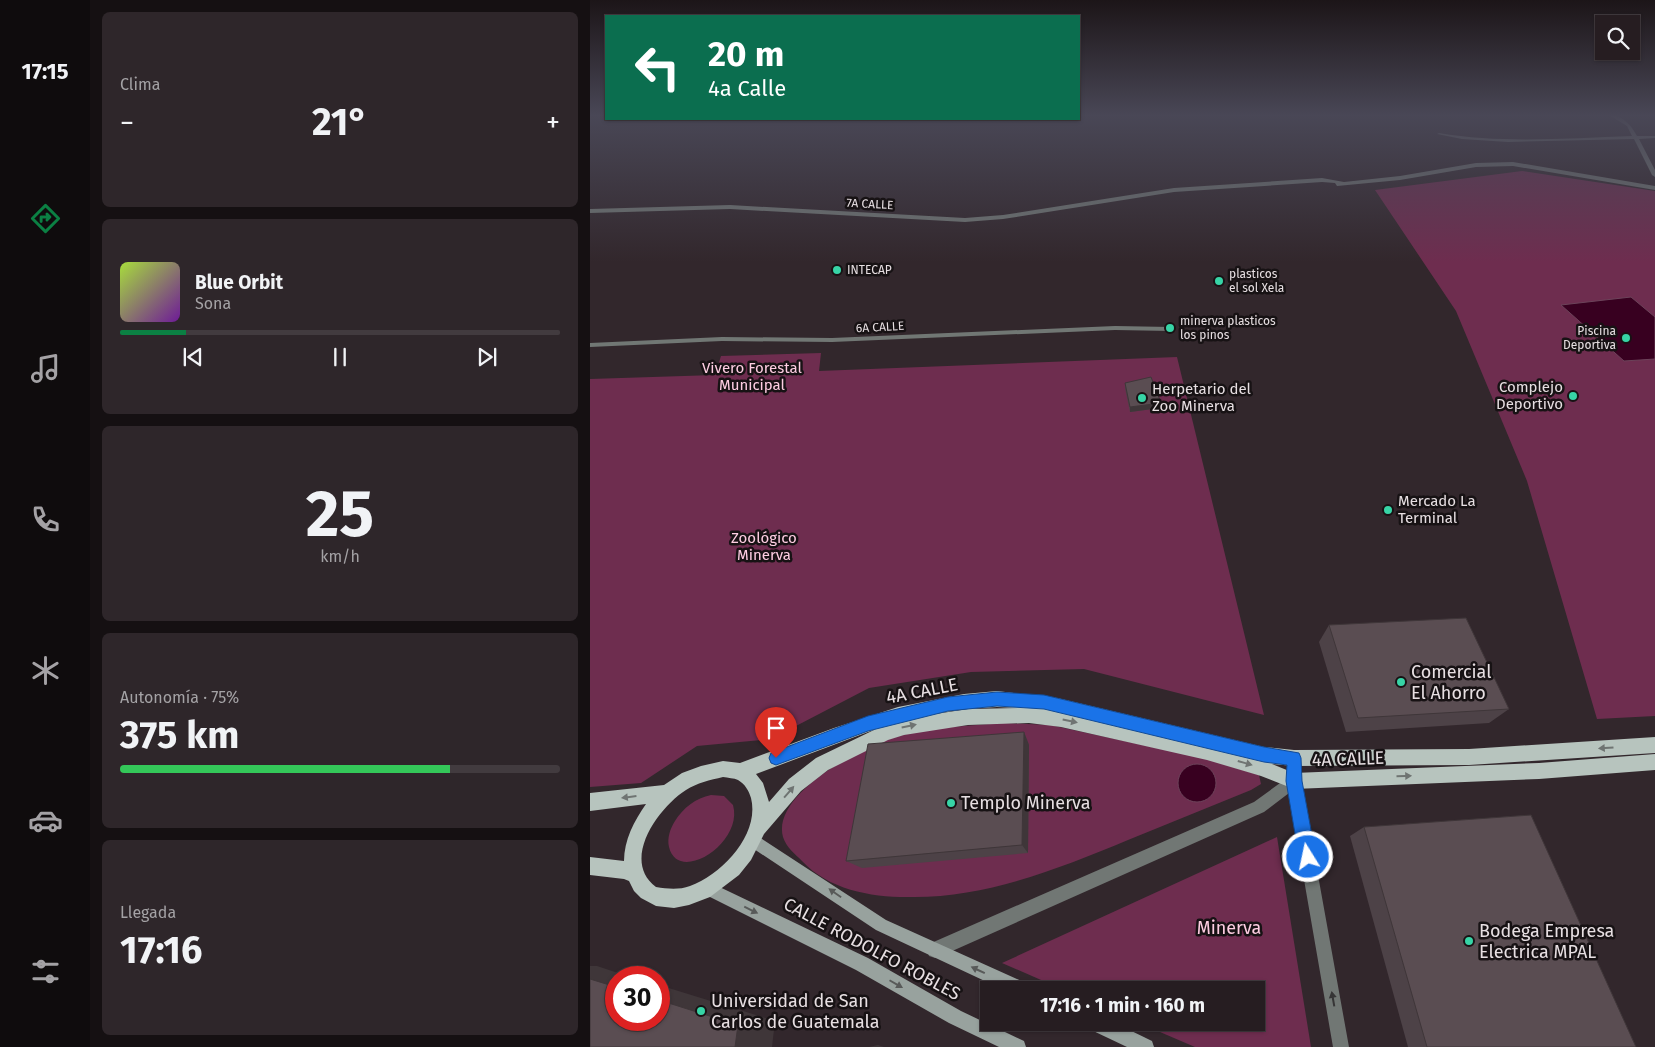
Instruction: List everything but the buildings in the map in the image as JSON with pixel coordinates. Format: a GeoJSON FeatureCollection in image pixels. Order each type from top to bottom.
{"type":"FeatureCollection","features":[{"type":"Feature","properties":{"kind":"main road","name":"4A CALLE"},"geometry":{"type":"LineString","coordinates":[[739,772],[868,723],[892,716],[948,704],[997,699],[1044,702],[1264,755],[1294,758],[1469,758],[1655,745]]}},
{"type":"Feature","properties":{"kind":"main road","name":"4A CALLE"},"geometry":{"type":"LineString","coordinates":[[755,834],[795,785],[822,764],[878,737],[904,727],[968,717],[1029,715],[1061,719],[1207,752],[1261,768],[1294,781],[1539,771],[1655,762]]}},
{"type":"Feature","properties":{"kind":"main road"},"geometry":{"type":"LineString","coordinates":[[723,769],[739,772],[753,782],[760,797],[760,817],[755,834],[736,864],[726,875],[708,888],[688,896],[670,899],[654,896],[642,887],[634,874],[632,854],[638,833],[651,812],[668,793],[686,780],[705,771],[723,769]]}},
{"type":"Feature","properties":{"kind":"main road"},"geometry":{"type":"LineString","coordinates":[[590,802],[668,793]]}},
{"type":"Feature","properties":{"kind":"main road","name":"CALLE RODOLFO ROBLES"},"geometry":{"type":"LineString","coordinates":[[755,834],[881,925],[1002,981]]}},
{"type":"Feature","properties":{"kind":"main road"},"geometry":{"type":"LineString","coordinates":[[590,866],[613,866],[626,869],[634,874]]}},
{"type":"Feature","properties":{"kind":"main road","name":"CALLE RODOLFO ROBLES"},"geometry":{"type":"LineString","coordinates":[[708,888],[862,964],[955,1018],[1018,1047]]}},
{"type":"Feature","properties":{"kind":"main road"},"geometry":{"type":"LineString","coordinates":[[1112,1031],[1146,1047]]}},
{"type":"Feature","properties":{"kind":"street","name":"7A CALLE"},"geometry":{"type":"LineString","coordinates":[[590,212],[730,207],[965,220],[1003,217],[1147,194],[1177,196],[1343,183],[1400,178],[1491,164],[1513,164],[1655,188]]}},
{"type":"Feature","properties":{"kind":"street"},"geometry":{"type":"LineString","coordinates":[[1649,164],[1655,175]]}},
{"type":"Feature","properties":{"kind":"street","name":"6A CALLE"},"geometry":{"type":"LineString","coordinates":[[590,345],[722,339],[832,340],[1115,328],[1171,329]]}},
{"type":"Feature","properties":{"kind":"street"},"geometry":{"type":"LineString","coordinates":[[1294,758],[1294,781],[1341,1047]]}},
{"type":"Feature","properties":{"kind":"street"},"geometry":{"type":"LineString","coordinates":[[935,950],[1259,808],[1294,781]]}},
{"type":"Feature","properties":{"kind":"green space","name":"Complejo Deportivo"},"geometry":{"type":"Polygon","coordinates":[[[1522,171],[1655,191],[1655,716],[1597,719],[1527,481],[1456,311],[1375,190],[1522,171]]]}},
{"type":"Feature","properties":{"kind":"green space","name":"Zoológico Minerva"},"geometry":{"type":"Polygon","coordinates":[[[821,353],[819,371],[1177,357],[1264,715],[1084,669],[971,672],[869,688],[771,739],[697,746],[641,783],[590,787],[590,379],[715,375],[721,356],[821,353]]]}},
{"type":"Feature","properties":{"kind":"green space"},"geometry":{"type":"Polygon","coordinates":[[[1003,723],[1050,725],[1203,758],[1259,775],[1261,784],[1251,790],[1050,870],[997,886],[942,896],[884,896],[854,891],[839,886],[813,871],[784,841],[783,820],[791,804],[805,788],[844,760],[865,749],[899,736],[951,727],[1003,723]]]}},
{"type":"Feature","properties":{"kind":"green space"},"geometry":{"type":"Polygon","coordinates":[[[711,795],[724,796],[733,805],[734,819],[729,833],[720,845],[709,854],[696,860],[684,862],[675,858],[668,844],[673,824],[690,804],[700,798],[711,795]]]}},
{"type":"Feature","properties":{"kind":"green space","name":"Minerva"},"geometry":{"type":"Polygon","coordinates":[[[1277,837],[1311,1047],[1195,1047],[1158,1031],[1265,1031],[1265,981],[1043,981],[1002,963],[1277,837]]]}},
{"type":"Feature","properties":{"kind":"shaded area","name":"Piscina Deportiva"},"geometry":{"type":"Polygon","coordinates":[[[1631,297],[1655,317],[1655,359],[1624,361],[1561,305],[1631,297]]]}},
{"type":"Feature","properties":{"kind":"shaded area"},"geometry":{"type":"Polygon","coordinates":[[[1197,764],[1210,770],[1216,783],[1210,796],[1197,802],[1184,796],[1178,783],[1184,770],[1197,764]]]}},
{"type":"Feature","properties":{"kind":"place","name":"INTECAP"},"geometry":{"type":"Point","coordinates":[837,270]}},
{"type":"Feature","properties":{"kind":"place","name":"plasticos el sol Xela"},"geometry":{"type":"Point","coordinates":[1219,281]}},
{"type":"Feature","properties":{"kind":"place","name":"minerva plasticos los pinos"},"geometry":{"type":"Point","coordinates":[1170,328]}},
{"type":"Feature","properties":{"kind":"place","name":"Piscina Deportiva"},"geometry":{"type":"Point","coordinates":[1626,338]}},
{"type":"Feature","properties":{"kind":"place","name":"Complejo Deportivo"},"geometry":{"type":"Point","coordinates":[1573,396]}},
{"type":"Feature","properties":{"kind":"place","name":"Herpetario del Zoo Minerva"},"geometry":{"type":"Point","coordinates":[1142,398]}},
{"type":"Feature","properties":{"kind":"place","name":"Mercado La Terminal"},"geometry":{"type":"Point","coordinates":[1388,510]}},
{"type":"Feature","properties":{"kind":"place","name":"Comercial El Ahorro"},"geometry":{"type":"Point","coordinates":[1401,682]}},
{"type":"Feature","properties":{"kind":"place","name":"Templo Minerva"},"geometry":{"type":"Point","coordinates":[951,803]}},
{"type":"Feature","properties":{"kind":"place","name":"Bodega Empresa Electrica MPAL"},"geometry":{"type":"Point","coordinates":[1469,941]}},
{"type":"Feature","properties":{"kind":"place","name":"Universidad de San Carlos de Guatemala"},"geometry":{"type":"Point","coordinates":[701,1011]}},
{"type":"Feature","properties":{"kind":"route"},"geometry":{"type":"LineString","coordinates":[[776,758],[868,723],[900,714],[948,704],[997,699],[1044,702],[1264,755],[1294,758],[1294,781],[1308,857]]}},
{"type":"Feature","properties":{"kind":"park label","name":"Vivero Forestal Municipal"},"geometry":{"type":"Point","coordinates":[752,376]}}]}
